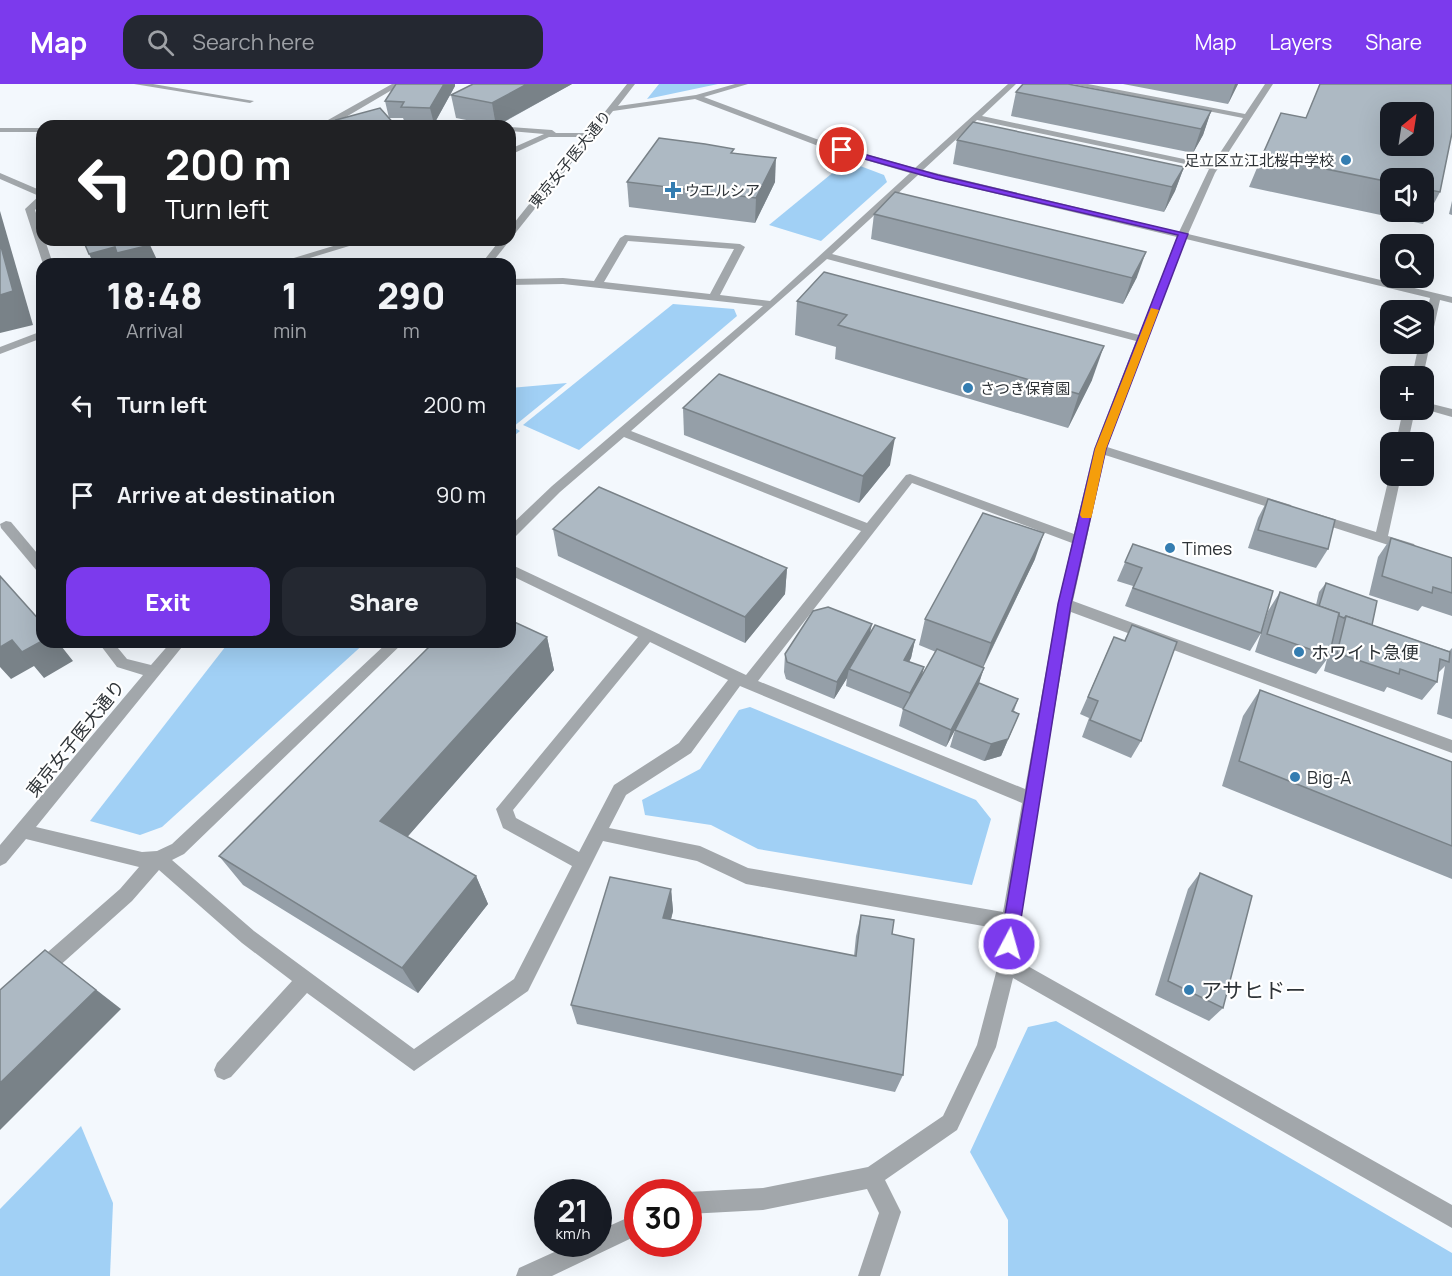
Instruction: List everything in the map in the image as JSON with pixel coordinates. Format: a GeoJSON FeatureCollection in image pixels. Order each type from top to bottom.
{"type":"FeatureCollection","features":[{"type":"Feature","properties":{"kind":"street"},"geometry":{"type":"LineString","coordinates":[[138,84],[250,100]]}},
{"type":"Feature","properties":{"kind":"street"},"geometry":{"type":"LineString","coordinates":[[332,120],[398,84]]}},
{"type":"Feature","properties":{"kind":"street","name":"東京女子医大通り"},"geometry":{"type":"LineString","coordinates":[[516,227],[631,84]]}},
{"type":"Feature","properties":{"kind":"street"},"geometry":{"type":"LineString","coordinates":[[610,109],[696,97],[744,84]]}},
{"type":"Feature","properties":{"kind":"street"},"geometry":{"type":"LineString","coordinates":[[516,528],[556,489],[772,304],[914,171],[1012,84]]}},
{"type":"Feature","properties":{"kind":"street"},"geometry":{"type":"LineString","coordinates":[[1076,84],[1248,117]]}},
{"type":"Feature","properties":{"kind":"street"},"geometry":{"type":"LineString","coordinates":[[702,1202],[763,1199],[872,1177],[950,1123],[986,1047],[1007,965],[1010,922],[1065,604],[1100,449],[1183,234],[1215,168],[1269,84]]}},
{"type":"Feature","properties":{"kind":"street"},"geometry":{"type":"LineString","coordinates":[[696,97],[824,145],[914,171],[1452,300]]}},
{"type":"Feature","properties":{"kind":"street"},"geometry":{"type":"LineString","coordinates":[[341,117],[357,120]]}},
{"type":"Feature","properties":{"kind":"street"},"geometry":{"type":"LineString","coordinates":[[974,117],[1215,168]]}},
{"type":"Feature","properties":{"kind":"street"},"geometry":{"type":"LineString","coordinates":[[516,129],[590,135]]}},
{"type":"Feature","properties":{"kind":"street"},"geometry":{"type":"LineString","coordinates":[[0,130],[36,130]]}},
{"type":"Feature","properties":{"kind":"street"},"geometry":{"type":"LineString","coordinates":[[516,149],[532,141],[559,133]]}},
{"type":"Feature","properties":{"kind":"street"},"geometry":{"type":"LineString","coordinates":[[0,176],[36,193]]}},
{"type":"Feature","properties":{"kind":"street"},"geometry":{"type":"LineString","coordinates":[[36,202],[30,209],[36,227]]}},
{"type":"Feature","properties":{"kind":"street"},"geometry":{"type":"LineString","coordinates":[[597,285],[625,238],[740,247],[713,298]]}},
{"type":"Feature","properties":{"kind":"street"},"geometry":{"type":"LineString","coordinates":[[301,258],[343,246]]}},
{"type":"Feature","properties":{"kind":"street"},"geometry":{"type":"LineString","coordinates":[[491,258],[500,246]]}},
{"type":"Feature","properties":{"kind":"street"},"geometry":{"type":"LineString","coordinates":[[824,255],[1143,339]]}},
{"type":"Feature","properties":{"kind":"street"},"geometry":{"type":"LineString","coordinates":[[308,256],[313,258]]}},
{"type":"Feature","properties":{"kind":"street"},"geometry":{"type":"LineString","coordinates":[[516,282],[597,285],[772,304]]}},
{"type":"Feature","properties":{"kind":"street"},"geometry":{"type":"LineString","coordinates":[[1419,366],[1436,296]]}},
{"type":"Feature","properties":{"kind":"street"},"geometry":{"type":"LineString","coordinates":[[0,351],[36,336]]}},
{"type":"Feature","properties":{"kind":"street"},"geometry":{"type":"LineString","coordinates":[[1434,408],[1452,413]]}},
{"type":"Feature","properties":{"kind":"street"},"geometry":{"type":"LineString","coordinates":[[622,432],[870,529]]}},
{"type":"Feature","properties":{"kind":"street"},"geometry":{"type":"LineString","coordinates":[[1100,449],[1422,551]]}},
{"type":"Feature","properties":{"kind":"street"},"geometry":{"type":"LineString","coordinates":[[158,858],[248,937],[414,1061],[521,985],[620,790],[685,748],[870,529],[910,478],[1081,541]]}},
{"type":"Feature","properties":{"kind":"street"},"geometry":{"type":"LineString","coordinates":[[1382,538],[1393,486]]}},
{"type":"Feature","properties":{"kind":"street"},"geometry":{"type":"LineString","coordinates":[[6,525],[36,561]]}},
{"type":"Feature","properties":{"kind":"street"},"geometry":{"type":"LineString","coordinates":[[516,572],[742,681],[1031,799]]}},
{"type":"Feature","properties":{"kind":"street"},"geometry":{"type":"LineString","coordinates":[[1065,604],[1452,747]]}},
{"type":"Feature","properties":{"kind":"street"},"geometry":{"type":"LineString","coordinates":[[583,863],[509,823],[504,809],[647,636]]}},
{"type":"Feature","properties":{"kind":"street"},"geometry":{"type":"LineString","coordinates":[[110,648],[122,663],[154,672]]}},
{"type":"Feature","properties":{"kind":"street","name":"東京女子医大通り"},"geometry":{"type":"LineString","coordinates":[[0,858],[174,648]]}},
{"type":"Feature","properties":{"kind":"street"},"geometry":{"type":"LineString","coordinates":[[23,831],[142,860],[158,858],[178,849],[390,648]]}},
{"type":"Feature","properties":{"kind":"street"},"geometry":{"type":"LineString","coordinates":[[598,833],[700,854],[746,876],[1010,922]]}},
{"type":"Feature","properties":{"kind":"street"},"geometry":{"type":"LineString","coordinates":[[25,984],[126,895],[158,858]]}},
{"type":"Feature","properties":{"kind":"street"},"geometry":{"type":"LineString","coordinates":[[1007,965],[1452,1217]]}},
{"type":"Feature","properties":{"kind":"street"},"geometry":{"type":"LineString","coordinates":[[224,1070],[306,980]]}},
{"type":"Feature","properties":{"kind":"street"},"geometry":{"type":"LineString","coordinates":[[869,1276],[890,1212],[872,1177]]}},
{"type":"Feature","properties":{"kind":"street"},"geometry":{"type":"LineString","coordinates":[[527,1276],[567,1257]]}},
{"type":"Feature","properties":{"kind":"shaded area"},"geometry":{"type":"Polygon","coordinates":[[[659,84],[718,84],[647,99],[659,84]]]}},
{"type":"Feature","properties":{"kind":"shaded area"},"geometry":{"type":"Polygon","coordinates":[[[847,161],[884,175],[887,182],[821,241],[769,225],[847,161]]]}},
{"type":"Feature","properties":{"kind":"shaded area"},"geometry":{"type":"Polygon","coordinates":[[[673,304],[734,309],[737,316],[579,450],[523,425],[673,304]]]}},
{"type":"Feature","properties":{"kind":"shaded area"},"geometry":{"type":"Polygon","coordinates":[[[567,383],[516,425],[516,387],[567,383]]]}},
{"type":"Feature","properties":{"kind":"shaded area"},"geometry":{"type":"Polygon","coordinates":[[[224,648],[359,648],[162,827],[140,835],[90,821],[224,648]]]}},
{"type":"Feature","properties":{"kind":"shaded area"},"geometry":{"type":"Polygon","coordinates":[[[750,707],[976,800],[991,819],[972,885],[758,849],[711,825],[645,815],[642,800],[700,769],[739,710],[750,707]]]}},
{"type":"Feature","properties":{"kind":"shaded area"},"geometry":{"type":"Polygon","coordinates":[[[1056,1021],[1452,1253],[1452,1276],[1008,1276],[1008,1220],[970,1152],[1028,1027],[1056,1021]]]}},
{"type":"Feature","properties":{"kind":"shaded area"},"geometry":{"type":"Polygon","coordinates":[[[81,1126],[113,1203],[110,1276],[0,1276],[0,1209],[81,1126]]]}},
{"type":"Feature","properties":{"kind":"building"},"geometry":{"type":"Polygon","coordinates":[[[396,84],[444,84],[430,108],[401,107],[404,102],[385,101],[396,84]]]}},
{"type":"Feature","properties":{"kind":"building"},"geometry":{"type":"Polygon","coordinates":[[[473,84],[527,84],[492,103],[451,95],[473,84]]]}},
{"type":"Feature","properties":{"kind":"building"},"geometry":{"type":"Polygon","coordinates":[[[1023,84],[1068,84],[1211,111],[1201,129],[1016,92],[1023,84]]]}},
{"type":"Feature","properties":{"kind":"building"},"geometry":{"type":"Polygon","coordinates":[[[1320,84],[1452,84],[1452,133],[1440,192],[1434,191],[1434,168],[1380,168],[1380,180],[1262,156],[1281,113],[1306,118],[1320,84]]]}},
{"type":"Feature","properties":{"kind":"building"},"geometry":{"type":"Polygon","coordinates":[[[380,108],[391,120],[336,120],[380,108]]]}},
{"type":"Feature","properties":{"kind":"building"},"geometry":{"type":"Polygon","coordinates":[[[973,122],[1184,167],[1172,187],[957,140],[973,122]]]}},
{"type":"Feature","properties":{"kind":"building"},"geometry":{"type":"Polygon","coordinates":[[[659,138],[734,149],[731,153],[776,158],[756,198],[627,182],[659,138]]]}},
{"type":"Feature","properties":{"kind":"building"},"geometry":{"type":"Polygon","coordinates":[[[895,192],[1146,252],[1132,278],[874,214],[895,192]]]}},
{"type":"Feature","properties":{"kind":"building"},"geometry":{"type":"Polygon","coordinates":[[[0,243],[13,291],[0,295],[0,243]]]}},
{"type":"Feature","properties":{"kind":"building"},"geometry":{"type":"Polygon","coordinates":[[[86,246],[146,246],[117,253],[115,247],[89,254],[86,246]]]}},
{"type":"Feature","properties":{"kind":"building"},"geometry":{"type":"Polygon","coordinates":[[[824,272],[1104,346],[1079,394],[838,325],[847,315],[797,301],[824,272]]]}},
{"type":"Feature","properties":{"kind":"building"},"geometry":{"type":"Polygon","coordinates":[[[719,374],[895,438],[863,476],[683,408],[719,374]]]}},
{"type":"Feature","properties":{"kind":"building"},"geometry":{"type":"Polygon","coordinates":[[[599,487],[787,568],[745,617],[553,529],[599,487]]]}},
{"type":"Feature","properties":{"kind":"building"},"geometry":{"type":"Polygon","coordinates":[[[1268,499],[1335,520],[1328,549],[1258,530],[1268,499]]]}},
{"type":"Feature","properties":{"kind":"building"},"geometry":{"type":"Polygon","coordinates":[[[983,513],[1044,533],[991,643],[925,619],[983,513]]]}},
{"type":"Feature","properties":{"kind":"building"},"geometry":{"type":"Polygon","coordinates":[[[1391,538],[1452,558],[1452,593],[1433,587],[1432,593],[1382,576],[1391,538]]]}},
{"type":"Feature","properties":{"kind":"building"},"geometry":{"type":"Polygon","coordinates":[[[1133,544],[1273,591],[1261,633],[1133,588],[1142,568],[1125,562],[1133,544]]]}},
{"type":"Feature","properties":{"kind":"building"},"geometry":{"type":"Polygon","coordinates":[[[0,576],[36,616],[36,644],[22,652],[12,640],[0,647],[0,576]]]}},
{"type":"Feature","properties":{"kind":"building"},"geometry":{"type":"Polygon","coordinates":[[[1326,583],[1377,601],[1372,625],[1346,616],[1344,618],[1339,616],[1339,613],[1319,606],[1326,583]]]}},
{"type":"Feature","properties":{"kind":"building"},"geometry":{"type":"Polygon","coordinates":[[[1280,592],[1339,613],[1329,656],[1267,634],[1280,592]]]}},
{"type":"Feature","properties":{"kind":"building"},"geometry":{"type":"Polygon","coordinates":[[[828,607],[872,624],[837,682],[787,662],[785,654],[813,611],[828,607]]]}},
{"type":"Feature","properties":{"kind":"building"},"geometry":{"type":"Polygon","coordinates":[[[1346,616],[1450,652],[1449,662],[1440,659],[1437,682],[1400,669],[1399,674],[1337,653],[1346,616]]]}},
{"type":"Feature","properties":{"kind":"building"},"geometry":{"type":"Polygon","coordinates":[[[516,623],[547,637],[380,821],[476,876],[402,968],[219,856],[428,648],[516,648],[516,623]]]}},
{"type":"Feature","properties":{"kind":"building"},"geometry":{"type":"Polygon","coordinates":[[[875,625],[915,640],[904,660],[924,667],[910,693],[849,669],[875,625]]]}},
{"type":"Feature","properties":{"kind":"building"},"geometry":{"type":"Polygon","coordinates":[[[1132,625],[1177,642],[1141,741],[1090,720],[1098,701],[1088,697],[1114,637],[1125,641],[1132,625]]]}},
{"type":"Feature","properties":{"kind":"building"},"geometry":{"type":"Polygon","coordinates":[[[937,649],[984,668],[951,730],[903,709],[937,649]]]}},
{"type":"Feature","properties":{"kind":"building"},"geometry":{"type":"Polygon","coordinates":[[[979,683],[1018,699],[1012,711],[1019,714],[1008,739],[991,744],[955,730],[979,683]]]}},
{"type":"Feature","properties":{"kind":"building"},"geometry":{"type":"Polygon","coordinates":[[[1260,690],[1452,762],[1452,846],[1239,761],[1260,690]]]}},
{"type":"Feature","properties":{"kind":"building"},"geometry":{"type":"Polygon","coordinates":[[[1200,873],[1252,896],[1223,1008],[1168,981],[1200,873]]]}},
{"type":"Feature","properties":{"kind":"building"},"geometry":{"type":"Polygon","coordinates":[[[610,877],[671,889],[663,918],[856,956],[861,915],[894,920],[892,934],[914,939],[903,1075],[571,1005],[610,877]]]}},
{"type":"Feature","properties":{"kind":"building"},"geometry":{"type":"Polygon","coordinates":[[[45,950],[96,990],[0,1083],[0,990],[45,950]]]}},
{"type":"Feature","properties":{"kind":"slow traffic"},"geometry":{"type":"LineString","coordinates":[[1086,515],[1100,449],[1154,310]]}},
{"type":"Feature","properties":{"kind":"place","name":"足立区立江北桜中学校"},"geometry":{"type":"Point","coordinates":[1346,160]}},
{"type":"Feature","properties":{"kind":"place","name":"ウエルシア"},"geometry":{"type":"Point","coordinates":[673,190]}},
{"type":"Feature","properties":{"kind":"place","name":"さつき保育園"},"geometry":{"type":"Point","coordinates":[968,388]}},
{"type":"Feature","properties":{"kind":"place","name":"Times"},"geometry":{"type":"Point","coordinates":[1170,548]}},
{"type":"Feature","properties":{"kind":"place","name":"ホワイト急便"},"geometry":{"type":"Point","coordinates":[1299,652]}},
{"type":"Feature","properties":{"kind":"place","name":"Big-A"},"geometry":{"type":"Point","coordinates":[1295,777]}},
{"type":"Feature","properties":{"kind":"place","name":"アサヒドー"},"geometry":{"type":"Point","coordinates":[1189,990]}},
{"type":"Feature","properties":{"kind":"route"},"geometry":{"type":"LineString","coordinates":[[842,150],[936,177],[1183,234],[1100,449],[1065,604],[1010,922],[1009,944]]}}]}
